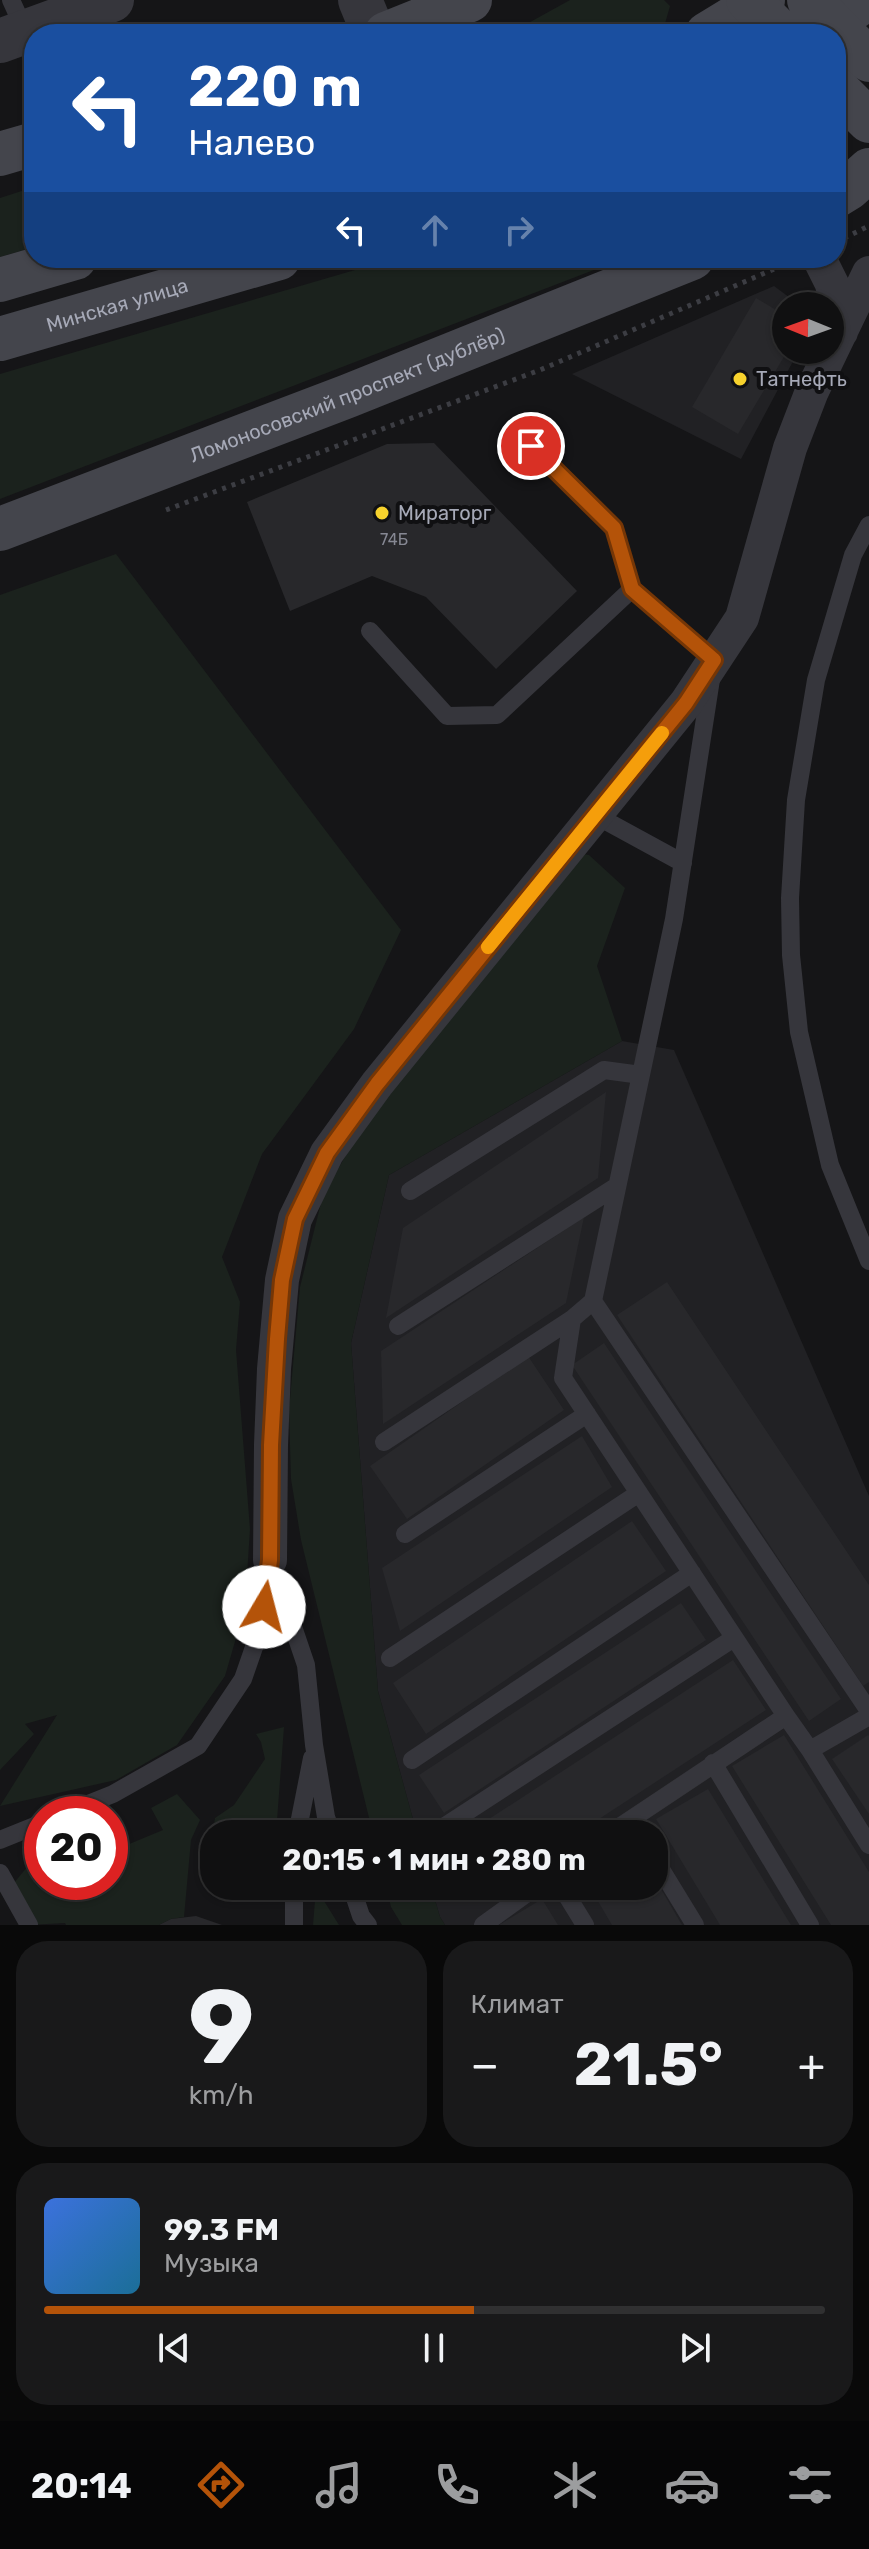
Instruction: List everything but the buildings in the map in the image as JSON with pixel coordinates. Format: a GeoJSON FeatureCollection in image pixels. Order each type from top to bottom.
{"type":"FeatureCollection","features":[{"type":"Feature","properties":{"kind":"main road"},"geometry":{"type":"LineString","coordinates":[[411,24],[470,0]]}},
{"type":"Feature","properties":{"kind":"main road"},"geometry":{"type":"LineString","coordinates":[[748,0],[772,24]]}},
{"type":"Feature","properties":{"kind":"main road"},"geometry":{"type":"LineString","coordinates":[[723,24],[763,0]]}},
{"type":"Feature","properties":{"kind":"main road"},"geometry":{"type":"LineString","coordinates":[[809,0],[833,24]]}},
{"type":"Feature","properties":{"kind":"main road"},"geometry":{"type":"LineString","coordinates":[[830,24],[865,0]]}},
{"type":"Feature","properties":{"kind":"main road"},"geometry":{"type":"LineString","coordinates":[[846,37],[869,60]]}},
{"type":"Feature","properties":{"kind":"main road"},"geometry":{"type":"LineString","coordinates":[[846,98],[869,121]]}},
{"type":"Feature","properties":{"kind":"main road"},"geometry":{"type":"LineString","coordinates":[[0,154],[24,147]]}},
{"type":"Feature","properties":{"kind":"main road"},"geometry":{"type":"LineString","coordinates":[[846,190],[869,170]]}},
{"type":"Feature","properties":{"kind":"main road"},"geometry":{"type":"LineString","coordinates":[[0,280],[41,268]]}},
{"type":"Feature","properties":{"kind":"main road","name":"Минская улица"},"geometry":{"type":"LineString","coordinates":[[0,339],[245,268]]}},
{"type":"Feature","properties":{"kind":"main road","name":"Ломоносовский проспект (дублёр)"},"geometry":{"type":"LineString","coordinates":[[0,529],[348,396],[667,268]]}},
{"type":"Feature","properties":{"kind":"street"},"geometry":{"type":"LineString","coordinates":[[13,25],[112,0]]}},
{"type":"Feature","properties":{"kind":"street"},"geometry":{"type":"LineString","coordinates":[[360,0],[370,24]]}},
{"type":"Feature","properties":{"kind":"street"},"geometry":{"type":"LineString","coordinates":[[824,268],[834,292]]}},
{"type":"Feature","properties":{"kind":"street"},"geometry":{"type":"LineString","coordinates":[[844,326],[869,273]]}},
{"type":"Feature","properties":{"kind":"street"},"geometry":{"type":"LineString","coordinates":[[270,1560],[274,1369],[282,1280],[295,1219],[327,1153],[377,1084],[686,703],[742,618],[790,448],[825,364]]}},
{"type":"Feature","properties":{"kind":"lane"},"geometry":{"type":"LineString","coordinates":[[384,1442],[572,1319],[593,1301],[674,919],[714,660],[632,589],[614,528],[531,446]]}},
{"type":"Feature","properties":{"kind":"lane"},"geometry":{"type":"LineString","coordinates":[[869,525],[853,555],[816,680],[796,800],[790,898],[791,955],[799,1032],[830,1165],[869,1261]]}},
{"type":"Feature","properties":{"kind":"lane"},"geometry":{"type":"LineString","coordinates":[[370,631],[447,716],[497,715],[632,589]]}},
{"type":"Feature","properties":{"kind":"lane"},"geometry":{"type":"LineString","coordinates":[[595,815],[683,863]]}},
{"type":"Feature","properties":{"kind":"lane"},"geometry":{"type":"LineString","coordinates":[[410,1191],[604,1070],[641,1075]]}},
{"type":"Feature","properties":{"kind":"lane"},"geometry":{"type":"LineString","coordinates":[[398,1326],[617,1186]]}},
{"type":"Feature","properties":{"kind":"lane"},"geometry":{"type":"LineString","coordinates":[[593,1301],[869,1714],[810,1750]]}},
{"type":"Feature","properties":{"kind":"lane"},"geometry":{"type":"LineString","coordinates":[[572,1319],[563,1378],[810,1750],[869,1845]]}},
{"type":"Feature","properties":{"kind":"lane"},"geometry":{"type":"LineString","coordinates":[[405,1534],[587,1414]]}},
{"type":"Feature","properties":{"kind":"lane"},"geometry":{"type":"LineString","coordinates":[[390,1658],[639,1493]]}},
{"type":"Feature","properties":{"kind":"lane"},"geometry":{"type":"LineString","coordinates":[[270,1560],[306,1665],[314,1745],[327,1820]]}},
{"type":"Feature","properties":{"kind":"lane"},"geometry":{"type":"LineString","coordinates":[[108,1796],[198,1746],[243,1679],[260,1630],[270,1560]]}},
{"type":"Feature","properties":{"kind":"lane"},"geometry":{"type":"LineString","coordinates":[[412,1760],[692,1573]]}},
{"type":"Feature","properties":{"kind":"lane"},"geometry":{"type":"LineString","coordinates":[[454,1820],[734,1638]]}},
{"type":"Feature","properties":{"kind":"lane"},"geometry":{"type":"LineString","coordinates":[[642,1820],[713,1763],[786,1716]]}},
{"type":"Feature","properties":{"kind":"lane"},"geometry":{"type":"LineString","coordinates":[[300,1820],[314,1745]]}},
{"type":"Feature","properties":{"kind":"lane"},"geometry":{"type":"LineString","coordinates":[[713,1763],[810,1925]]}},
{"type":"Feature","properties":{"kind":"lane"},"geometry":{"type":"LineString","coordinates":[[0,1840],[24,1830]]}},
{"type":"Feature","properties":{"kind":"lane"},"geometry":{"type":"LineString","coordinates":[[0,1873],[29,1925]]}},
{"type":"Feature","properties":{"kind":"lane"},"geometry":{"type":"LineString","coordinates":[[668,1881],[695,1925]]}},
{"type":"Feature","properties":{"kind":"lane"},"geometry":{"type":"LineString","coordinates":[[294,1900],[294,1925]]}},
{"type":"Feature","properties":{"kind":"lane"},"geometry":{"type":"LineString","coordinates":[[356,1900],[368,1925]]}},
{"type":"Feature","properties":{"kind":"lane"},"geometry":{"type":"LineString","coordinates":[[483,1925],[518,1900]]}},
{"type":"Feature","properties":{"kind":"lane"},"geometry":{"type":"LineString","coordinates":[[570,1900],[585,1925]]}},
{"type":"Feature","properties":{"kind":"path"},"geometry":{"type":"LineString","coordinates":[[846,236],[869,226]]}},
{"type":"Feature","properties":{"kind":"path"},"geometry":{"type":"LineString","coordinates":[[161,512],[540,370],[777,268]]}},
{"type":"Feature","properties":{"kind":"shaded area"},"geometry":{"type":"Polygon","coordinates":[[[570,0],[664,0],[670,6],[665,24],[527,24],[570,0]]]}},
{"type":"Feature","properties":{"kind":"shaded area"},"geometry":{"type":"Polygon","coordinates":[[[24,190],[24,250],[0,257],[0,198],[24,190]]]}},
{"type":"Feature","properties":{"kind":"shaded area"},"geometry":{"type":"Polygon","coordinates":[[[362,268],[599,268],[0,499],[0,374],[362,268]]]}},
{"type":"Feature","properties":{"kind":"shaded area"},"geometry":{"type":"Polygon","coordinates":[[[774,286],[782,292],[772,292],[772,364],[792,364],[741,459],[572,374],[774,286]]]}},
{"type":"Feature","properties":{"kind":"shaded area"},"geometry":{"type":"Polygon","coordinates":[[[116,554],[401,930],[354,1029],[262,1154],[222,1257],[240,1302],[236,1350],[250,1529],[245,1607],[225,1676],[177,1745],[116,1780],[45,1796],[24,1796],[24,1801],[0,1806],[57,1715],[25,1724],[34,1734],[0,1770],[0,595],[116,554]]]}},
{"type":"Feature","properties":{"kind":"shaded area"},"geometry":{"type":"Polygon","coordinates":[[[577,853],[589,855],[625,888],[597,966],[622,1041],[389,1175],[351,1343],[378,1691],[413,1820],[370,1820],[301,1540],[291,1479],[289,1410],[300,1287],[323,1195],[357,1136],[577,853]]]}},
{"type":"Feature","properties":{"kind":"shaded area"},"geometry":{"type":"Polygon","coordinates":[[[622,1041],[674,1050],[869,1496],[869,1925],[445,1925],[435,1900],[668,1900],[668,1820],[413,1820],[378,1691],[351,1343],[389,1175],[622,1041]]]}},
{"type":"Feature","properties":{"kind":"shaded area"},"geometry":{"type":"Polygon","coordinates":[[[284,1727],[277,1820],[215,1820],[234,1805],[265,1759],[256,1734],[284,1727]]]}},
{"type":"Feature","properties":{"kind":"shaded area"},"geometry":{"type":"Polygon","coordinates":[[[177,1794],[200,1820],[191,1840],[184,1917],[159,1925],[29,1925],[9,1889],[24,1871],[24,1900],[128,1900],[128,1845],[163,1830],[151,1808],[177,1794]]]}},
{"type":"Feature","properties":{"kind":"shaded area"},"geometry":{"type":"Polygon","coordinates":[[[315,1900],[323,1900],[339,1925],[313,1925],[315,1900]]]}},
{"type":"Feature","properties":{"kind":"shaded area"},"geometry":{"type":"Polygon","coordinates":[[[389,1900],[435,1900],[445,1925],[402,1925],[389,1900]]]}},
{"type":"Feature","properties":{"kind":"slow traffic"},"geometry":{"type":"LineString","coordinates":[[488,947],[662,733]]}},
{"type":"Feature","properties":{"kind":"place","name":"Татнефть"},"geometry":{"type":"Point","coordinates":[740,379]}},
{"type":"Feature","properties":{"kind":"place","name":"Мираторг"},"geometry":{"type":"Point","coordinates":[382,513]}},
{"type":"Feature","properties":{"kind":"route"},"geometry":{"type":"LineString","coordinates":[[264,1607],[270,1560],[274,1369],[282,1280],[295,1219],[327,1153],[377,1084],[686,703],[714,660],[632,589],[614,528],[531,446]]}}]}
